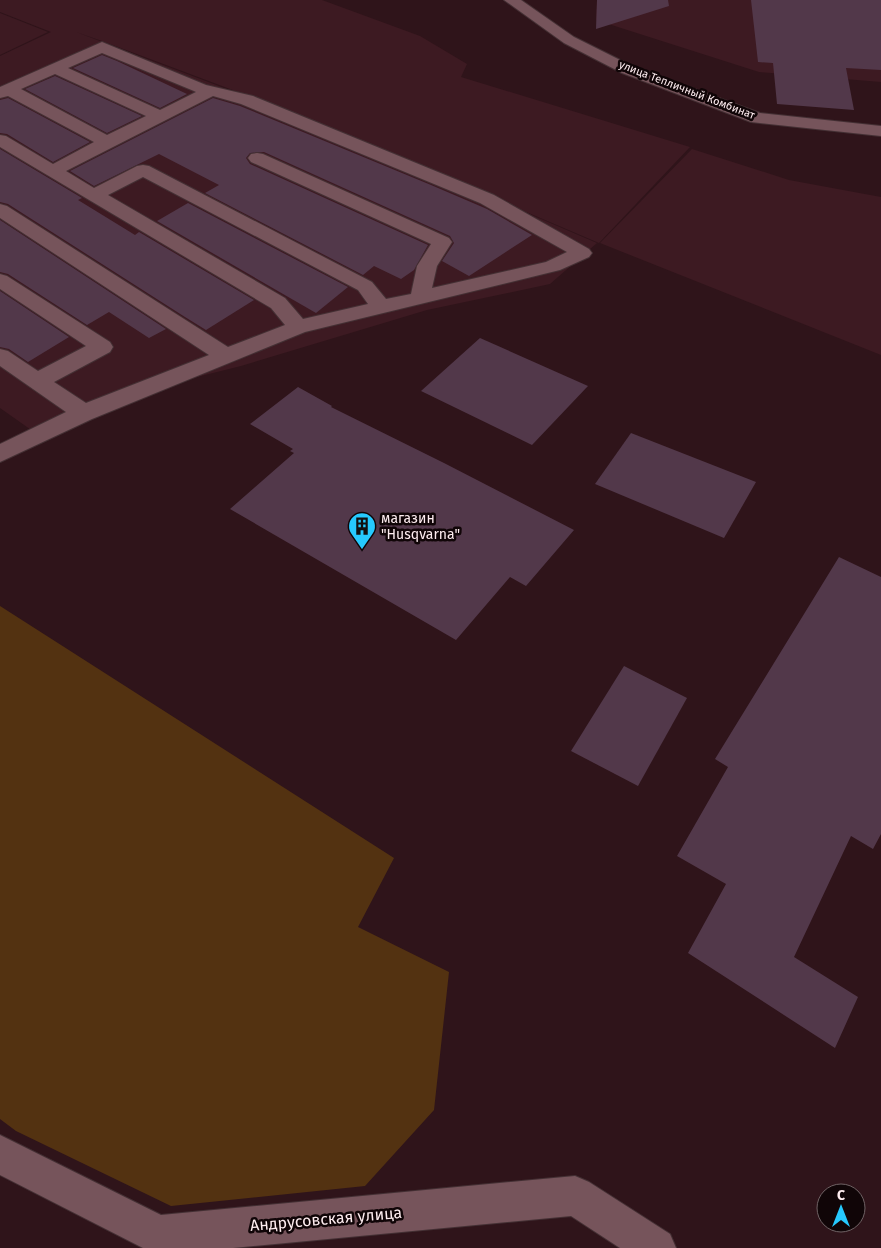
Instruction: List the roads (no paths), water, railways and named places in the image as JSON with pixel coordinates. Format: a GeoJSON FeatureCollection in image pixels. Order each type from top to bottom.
{"type":"FeatureCollection","features":[{"type":"Feature","properties":{"kind":"street","name":"улица Тепличный Комбинат"},"geometry":{"type":"LineString","coordinates":[[511,0],[569,40],[628,70],[757,118],[881,131]]}},
{"type":"Feature","properties":{"kind":"street"},"geometry":{"type":"LineString","coordinates":[[0,454],[84,413],[298,327],[553,266],[582,253],[487,200],[247,100],[200,88],[102,47],[4,91]]}},
{"type":"Feature","properties":{"kind":"street"},"geometry":{"type":"LineString","coordinates":[[55,68],[160,116]]}},
{"type":"Feature","properties":{"kind":"street"},"geometry":{"type":"LineString","coordinates":[[4,91],[107,142]]}},
{"type":"Feature","properties":{"kind":"street"},"geometry":{"type":"LineString","coordinates":[[53,171],[211,91]]}},
{"type":"Feature","properties":{"kind":"street"},"geometry":{"type":"LineString","coordinates":[[0,140],[278,304],[298,327]]}},
{"type":"Feature","properties":{"kind":"street"},"geometry":{"type":"LineString","coordinates":[[257,158],[442,242],[427,266],[420,298]]}},
{"type":"Feature","properties":{"kind":"street"},"geometry":{"type":"LineString","coordinates":[[94,195],[143,170],[365,286],[381,307]]}},
{"type":"Feature","properties":{"kind":"street"},"geometry":{"type":"LineString","coordinates":[[0,210],[226,356]]}},
{"type":"Feature","properties":{"kind":"street"},"geometry":{"type":"LineString","coordinates":[[0,280],[102,347],[37,382]]}},
{"type":"Feature","properties":{"kind":"street"},"geometry":{"type":"LineString","coordinates":[[0,356],[84,413]]}},
{"type":"Feature","properties":{"kind":"street","name":"Андрусовская улица"},"geometry":{"type":"LineString","coordinates":[[0,1154],[159,1235],[575,1196],[656,1248]]}},
{"type":"Feature","properties":{"kind":"place","name":"магазин \"Husqvarna\""},"geometry":{"type":"Point","coordinates":[362,550]}}]}
